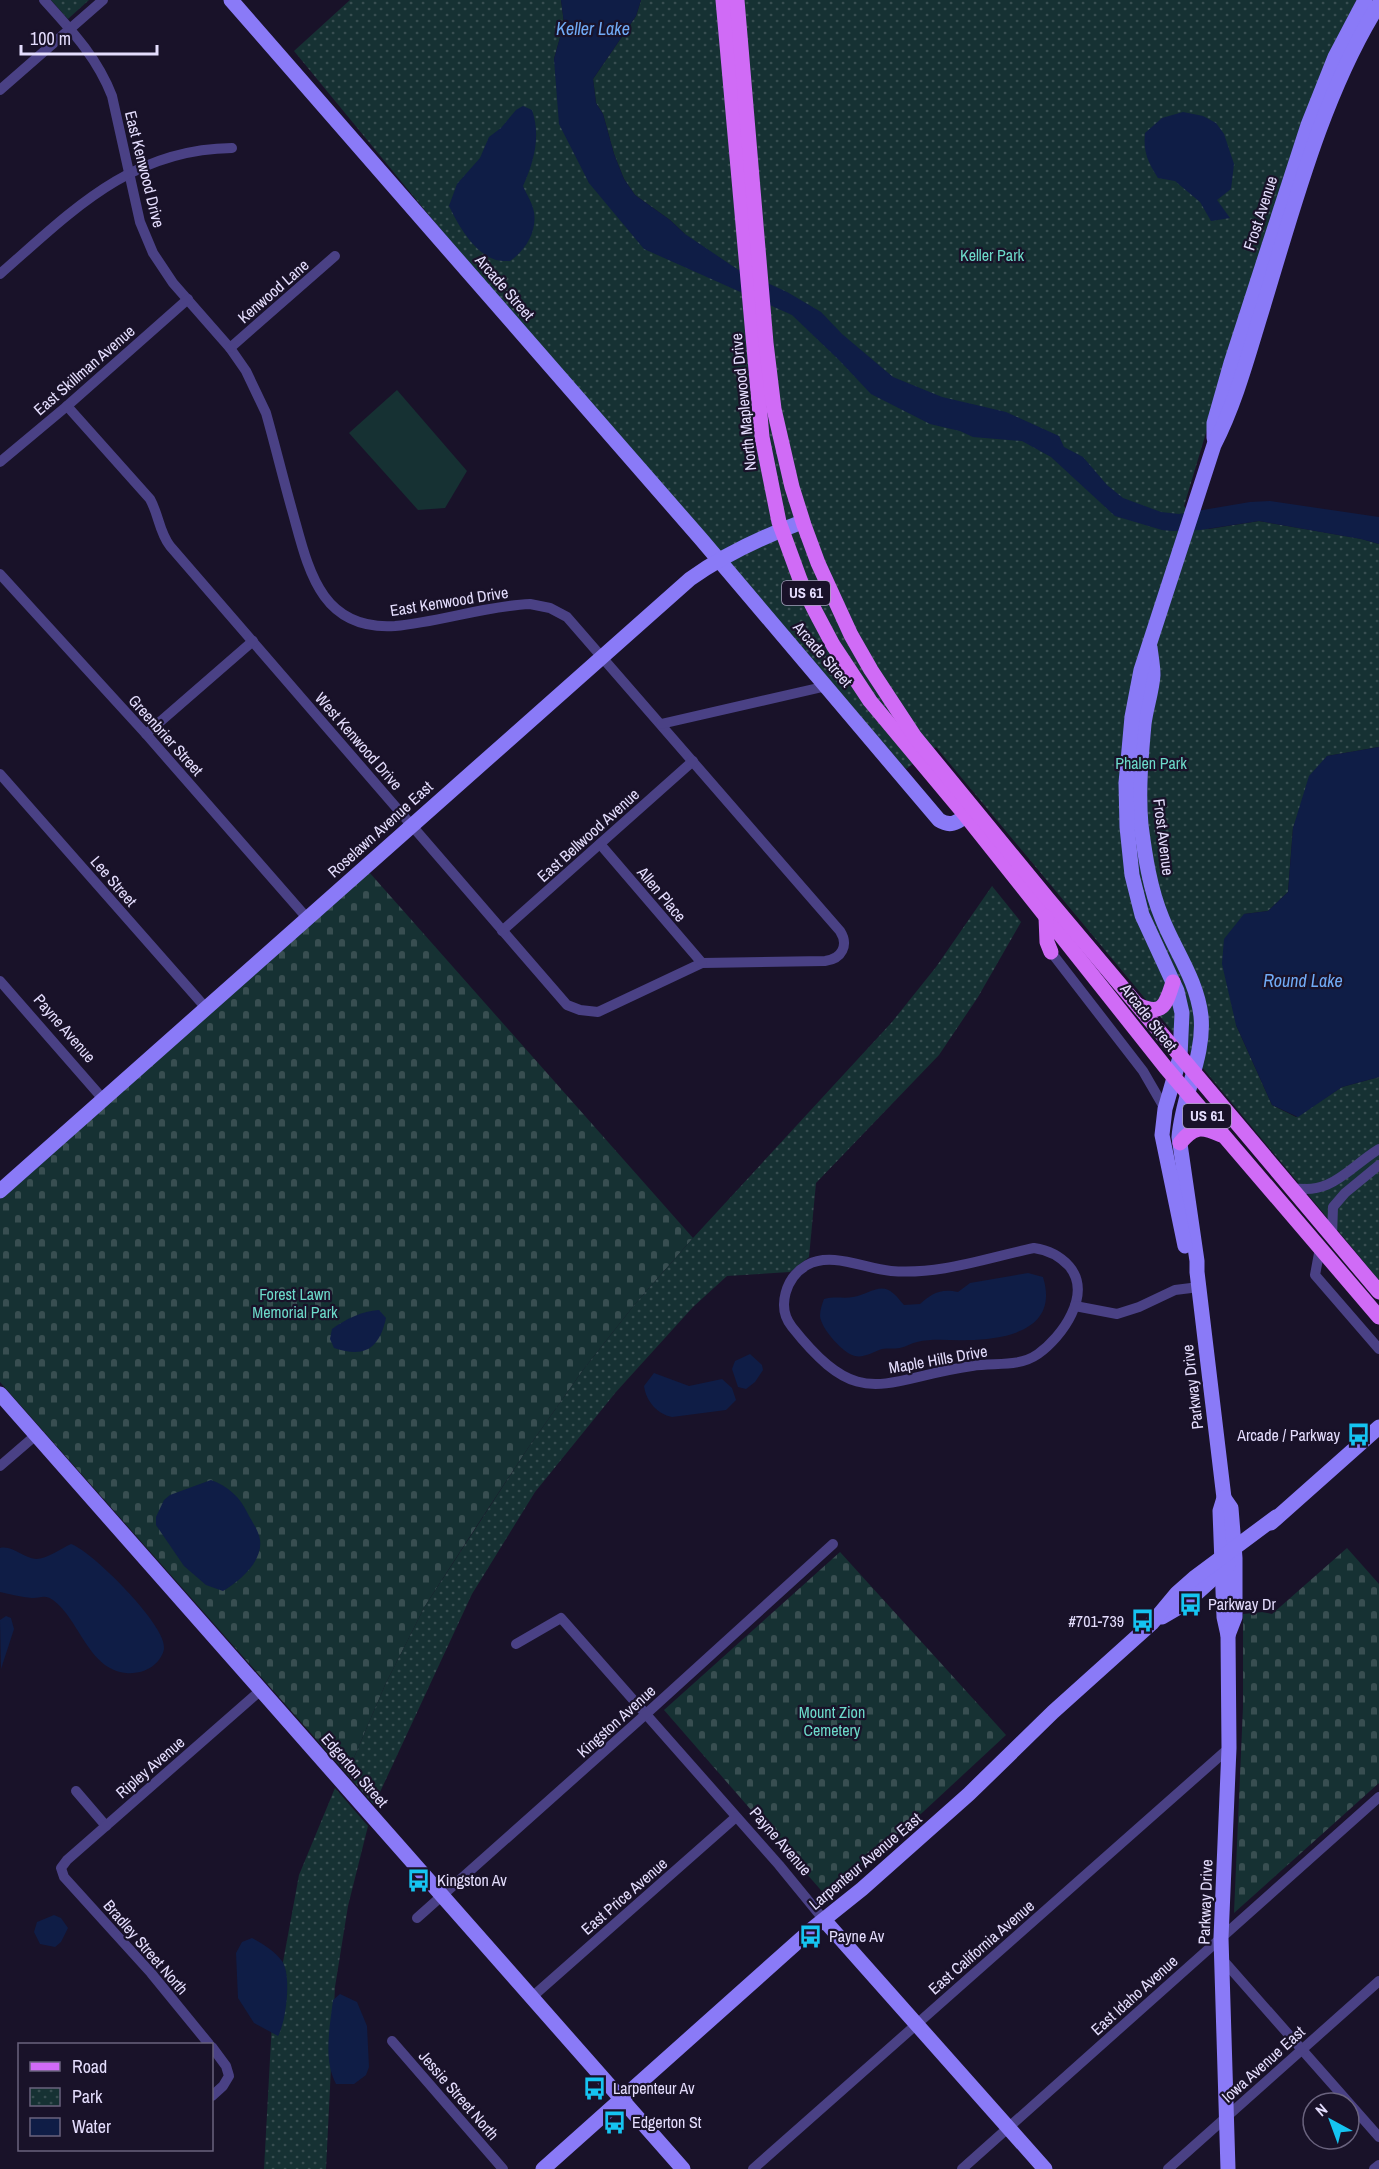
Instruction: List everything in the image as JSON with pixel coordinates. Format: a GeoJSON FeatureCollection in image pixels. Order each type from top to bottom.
{"type":"FeatureCollection","features":[{"type":"Feature","properties":{"kind":"main road","name":"North Maplewood Drive"},"geometry":{"type":"LineString","coordinates":[[723,0],[759,329],[762,437],[772,494],[782,530],[814,611],[853,677],[870,701],[970,812]]}},
{"type":"Feature","properties":{"kind":"main road","name":"North Maplewood Drive"},"geometry":{"type":"LineString","coordinates":[[737,0],[751,245]]}},
{"type":"Feature","properties":{"kind":"main road","name":"North Maplewood Drive"},"geometry":{"type":"LineString","coordinates":[[759,329],[792,487],[802,522],[833,600],[871,670],[915,737],[970,812]]}},
{"type":"Feature","properties":{"kind":"main road","name":"Arcade Street"},"geometry":{"type":"LineString","coordinates":[[970,812],[1186,1092],[1379,1317]]}},
{"type":"Feature","properties":{"kind":"main road","name":"Arcade Street"},"geometry":{"type":"LineString","coordinates":[[1045,909],[1136,1004],[1379,1292]]}},
{"type":"Feature","properties":{"kind":"main road"},"geometry":{"type":"LineString","coordinates":[[1045,909],[1047,942],[1051,952]]}},
{"type":"Feature","properties":{"kind":"main road"},"geometry":{"type":"LineString","coordinates":[[1136,1004],[1148,1010],[1156,1011],[1162,1008],[1167,1001],[1173,982]]}},
{"type":"Feature","properties":{"kind":"main road"},"geometry":{"type":"LineString","coordinates":[[1180,1143],[1195,1129],[1205,1128],[1224,1136]]}},
{"type":"Feature","properties":{"kind":"street","name":"East Kenwood Drive"},"geometry":{"type":"LineString","coordinates":[[44,0],[89,51],[106,80],[112,96],[140,222],[149,246],[161,267],[230,348],[252,381],[266,413],[310,573],[317,587],[333,606],[358,621],[384,626],[521,604],[540,605],[567,617],[840,931],[844,943],[842,952],[832,960],[702,963]]}},
{"type":"Feature","properties":{"kind":"street"},"geometry":{"type":"LineString","coordinates":[[0,90],[103,0]]}},
{"type":"Feature","properties":{"kind":"street","name":"Arcade Street"},"geometry":{"type":"LineString","coordinates":[[231,0],[718,559],[939,820],[946,824],[956,823],[970,812]]}},
{"type":"Feature","properties":{"kind":"street","name":"Frost Avenue"},"geometry":{"type":"LineString","coordinates":[[1214,445],[1214,423],[1231,363],[1308,125],[1335,57],[1365,0]]}},
{"type":"Feature","properties":{"kind":"street","name":"Frost Avenue"},"geometry":{"type":"LineString","coordinates":[[1174,1077],[1180,1057],[1182,1013],[1177,991],[1142,915],[1132,875],[1127,827],[1126,783],[1132,717],[1141,670],[1150,647],[1157,616],[1214,445],[1241,377],[1321,128],[1348,63],[1379,4]]}},
{"type":"Feature","properties":{"kind":"street"},"geometry":{"type":"LineString","coordinates":[[0,274],[90,196],[129,174],[185,152],[232,148]]}},
{"type":"Feature","properties":{"kind":"street","name":"Kenwood Lane"},"geometry":{"type":"LineString","coordinates":[[230,348],[335,256]]}},
{"type":"Feature","properties":{"kind":"street","name":"East Skillman Avenue"},"geometry":{"type":"LineString","coordinates":[[0,462],[188,299]]}},
{"type":"Feature","properties":{"kind":"street","name":"West Kenwood Drive"},"geometry":{"type":"LineString","coordinates":[[67,406],[150,499],[164,538],[562,1001],[573,1008],[598,1012],[702,963]]}},
{"type":"Feature","properties":{"kind":"street","name":"Roselawn Avenue East"},"geometry":{"type":"LineString","coordinates":[[0,1191],[690,579],[718,559],[802,522]]}},
{"type":"Feature","properties":{"kind":"street","name":"Greenbrier Street"},"geometry":{"type":"LineString","coordinates":[[0,574],[146,734],[307,918]]}},
{"type":"Feature","properties":{"kind":"street"},"geometry":{"type":"LineString","coordinates":[[146,734],[253,641]]}},
{"type":"Feature","properties":{"kind":"street","name":"Frost Avenue"},"geometry":{"type":"LineString","coordinates":[[1150,647],[1153,674],[1144,722],[1140,775],[1141,823],[1148,871],[1162,918],[1198,997],[1201,1018],[1199,1047],[1186,1092]]}},
{"type":"Feature","properties":{"kind":"street"},"geometry":{"type":"LineString","coordinates":[[661,724],[827,686]]}},
{"type":"Feature","properties":{"kind":"street","name":"East Bellwood Avenue"},"geometry":{"type":"LineString","coordinates":[[502,931],[693,761]]}},
{"type":"Feature","properties":{"kind":"street","name":"Lee Street"},"geometry":{"type":"LineString","coordinates":[[0,774],[206,1008]]}},
{"type":"Feature","properties":{"kind":"street","name":"Allen Place"},"geometry":{"type":"LineString","coordinates":[[600,844],[702,963]]}},
{"type":"Feature","properties":{"kind":"street"},"geometry":{"type":"LineString","coordinates":[[1051,952],[1143,1071],[1165,1109]]}},
{"type":"Feature","properties":{"kind":"street","name":"Payne Avenue"},"geometry":{"type":"LineString","coordinates":[[0,981],[103,1099]]}},
{"type":"Feature","properties":{"kind":"street","name":"Parkway Drive"},"geometry":{"type":"LineString","coordinates":[[1174,1077],[1165,1109],[1162,1135],[1188,1264],[1198,1280]]}},
{"type":"Feature","properties":{"kind":"street","name":"Parkway Drive"},"geometry":{"type":"LineString","coordinates":[[1186,1092],[1180,1117],[1180,1143],[1197,1261],[1224,1498],[1220,1511],[1229,1557],[1235,1617],[1228,1635]]}},
{"type":"Feature","properties":{"kind":"street"},"geometry":{"type":"LineString","coordinates":[[1289,1187],[1314,1190],[1330,1184],[1379,1149]]}},
{"type":"Feature","properties":{"kind":"street"},"geometry":{"type":"LineString","coordinates":[[1332,1237],[1333,1207],[1349,1189],[1379,1165]]}},
{"type":"Feature","properties":{"kind":"street"},"geometry":{"type":"LineString","coordinates":[[1355,1166],[1364,1177]]}},
{"type":"Feature","properties":{"kind":"street"},"geometry":{"type":"LineString","coordinates":[[1340,1178],[1349,1189]]}},
{"type":"Feature","properties":{"kind":"street","name":"Maple Hills Drive"},"geometry":{"type":"LineString","coordinates":[[1034,1248],[1056,1254],[1073,1270],[1078,1293],[1076,1306],[1059,1335],[1048,1346],[1036,1356],[1018,1363],[972,1366],[894,1383],[870,1385],[857,1383],[832,1370],[788,1322],[784,1297],[795,1274],[818,1260],[833,1260],[891,1271],[930,1270],[1034,1248]]}},
{"type":"Feature","properties":{"kind":"street"},"geometry":{"type":"LineString","coordinates":[[1320,1248],[1315,1275],[1379,1349]]}},
{"type":"Feature","properties":{"kind":"street"},"geometry":{"type":"LineString","coordinates":[[1076,1306],[1117,1314],[1139,1307],[1198,1280]]}},
{"type":"Feature","properties":{"kind":"street","name":"Edgerton Street"},"geometry":{"type":"LineString","coordinates":[[0,1394],[683,2169]]}},
{"type":"Feature","properties":{"kind":"street","name":"Larpenteur Avenue East"},"geometry":{"type":"LineString","coordinates":[[543,2169],[824,1920],[942,1819],[1053,1712],[1152,1623],[1177,1593],[1257,1539],[1276,1517],[1379,1427]]}},
{"type":"Feature","properties":{"kind":"street"},"geometry":{"type":"LineString","coordinates":[[0,1466],[36,1435]]}},
{"type":"Feature","properties":{"kind":"street","name":"Kingston Avenue"},"geometry":{"type":"LineString","coordinates":[[417,1918],[833,1544]]}},
{"type":"Feature","properties":{"kind":"street","name":"Parkway Drive"},"geometry":{"type":"LineString","coordinates":[[1228,2169],[1221,1938],[1229,1748],[1228,1635],[1224,1617],[1229,1557]]}},
{"type":"Feature","properties":{"kind":"street","name":"Larpenteur Avenue East"},"geometry":{"type":"LineString","coordinates":[[1152,1623],[1186,1603],[1229,1557]]}},
{"type":"Feature","properties":{"kind":"street"},"geometry":{"type":"LineString","coordinates":[[1186,1603],[1200,1595],[1210,1596],[1218,1602],[1224,1617]]}},
{"type":"Feature","properties":{"kind":"street","name":"Payne Avenue"},"geometry":{"type":"LineString","coordinates":[[516,1644],[561,1618],[1045,2169]]}},
{"type":"Feature","properties":{"kind":"street","name":"Ripley Avenue"},"geometry":{"type":"LineString","coordinates":[[61,1868],[67,1860],[261,1690]]}},
{"type":"Feature","properties":{"kind":"street","name":"East California Avenue"},"geometry":{"type":"LineString","coordinates":[[753,2169],[1229,1748]]}},
{"type":"Feature","properties":{"kind":"street"},"geometry":{"type":"LineString","coordinates":[[76,1791],[106,1826]]}},
{"type":"Feature","properties":{"kind":"street","name":"East Idaho Avenue"},"geometry":{"type":"LineString","coordinates":[[962,2169],[1379,1797]]}},
{"type":"Feature","properties":{"kind":"street","name":"East Price Avenue"},"geometry":{"type":"LineString","coordinates":[[532,1997],[736,1817]]}},
{"type":"Feature","properties":{"kind":"street","name":"Bradley Street North"},"geometry":{"type":"LineString","coordinates":[[61,1868],[64,1877],[151,1973],[208,2043]]}},
{"type":"Feature","properties":{"kind":"street"},"geometry":{"type":"LineString","coordinates":[[1222,1959],[1379,2137]]}},
{"type":"Feature","properties":{"kind":"street","name":"Iowa Avenue East"},"geometry":{"type":"LineString","coordinates":[[1168,2169],[1379,1981]]}},
{"type":"Feature","properties":{"kind":"street","name":"Jessie Street North"},"geometry":{"type":"LineString","coordinates":[[392,2042],[503,2169]]}},
{"type":"Feature","properties":{"kind":"street","name":"Bradley Street North"},"geometry":{"type":"LineString","coordinates":[[213,2050],[226,2066],[229,2076],[223,2086],[213,2095]]}},
{"type":"Feature","properties":{"kind":"street"},"geometry":{"type":"LineString","coordinates":[[1374,2169],[1379,2165]]}},
{"type":"Feature","properties":{"kind":"green space"},"geometry":{"type":"Polygon","coordinates":[[[51,0],[89,0],[68,19],[51,0]]]}},
{"type":"Feature","properties":{"kind":"green space","name":"Keller Park"},"geometry":{"type":"Polygon","coordinates":[[[350,0],[561,0],[564,23],[554,59],[589,183],[685,234],[670,220],[635,195],[624,179],[614,154],[603,114],[596,103],[593,79],[636,16],[641,0],[1356,0],[1273,210],[1184,506],[1194,518],[1209,529],[1259,521],[1379,544],[1379,747],[1327,756],[1293,828],[1288,892],[1268,911],[1244,914],[1236,1025],[1272,1105],[1296,1117],[1342,1087],[1379,1077],[1379,1280],[936,747],[906,769],[479,276],[294,51],[350,0]]]}},
{"type":"Feature","properties":{"kind":"green space"},"geometry":{"type":"Polygon","coordinates":[[[397,390],[467,471],[445,508],[418,510],[349,433],[397,390]]]}},
{"type":"Feature","properties":{"kind":"green space","name":"Forest Lawn Memorial Park"},"geometry":{"type":"Polygon","coordinates":[[[369,872],[693,1238],[635,1304],[583,1370],[528,1448],[425,1606],[385,1685],[347,1774],[0,1382],[0,1199],[369,872]]]}},
{"type":"Feature","properties":{"kind":"green space"},"geometry":{"type":"Polygon","coordinates":[[[992,886],[1021,922],[978,997],[939,1055],[816,1183],[809,1257],[790,1272],[727,1276],[693,1307],[616,1392],[535,1492],[472,1594],[374,1805],[347,1774],[385,1685],[425,1606],[528,1448],[583,1370],[635,1304],[892,1022],[936,967],[992,886]]]}},
{"type":"Feature","properties":{"kind":"green space"},"geometry":{"type":"Polygon","coordinates":[[[1347,1548],[1379,1584],[1379,1783],[1234,1913],[1243,1707],[1243,1614],[1263,1612],[1272,1614],[1347,1548]]]}},
{"type":"Feature","properties":{"kind":"green space","name":"Mount Zion Cemetery"},"geometry":{"type":"Polygon","coordinates":[[[840,1552],[1006,1735],[923,1812],[826,1896],[664,1710],[840,1552]]]}},
{"type":"Feature","properties":{"kind":"green space"},"geometry":{"type":"Polygon","coordinates":[[[335,1788],[368,1826],[348,1906],[335,1987],[326,2169],[264,2169],[272,2022],[299,1875],[335,1788]]]}},
{"type":"Feature","properties":{"kind":"water","name":"Keller Lake"},"geometry":{"type":"Polygon","coordinates":[[[561,0],[641,0],[636,16],[593,79],[596,103],[603,114],[614,154],[624,179],[635,195],[670,220],[685,234],[737,269],[787,292],[821,312],[842,334],[893,377],[942,397],[1006,412],[1059,436],[1064,447],[1083,457],[1107,485],[1123,498],[1161,512],[1179,514],[1250,502],[1270,501],[1379,517],[1379,544],[1259,521],[1200,530],[1173,531],[1115,516],[1051,457],[1022,441],[973,437],[960,431],[930,424],[871,394],[792,315],[644,249],[589,183],[559,124],[554,59],[564,23],[561,0]]]}},
{"type":"Feature","properties":{"kind":"water"},"geometry":{"type":"Polygon","coordinates":[[[523,106],[532,110],[536,129],[533,158],[523,186],[533,208],[533,231],[526,245],[510,261],[498,260],[480,251],[474,245],[462,230],[449,206],[457,184],[480,158],[489,137],[523,106]]]}},
{"type":"Feature","properties":{"kind":"water"},"geometry":{"type":"Polygon","coordinates":[[[1183,112],[1203,116],[1216,123],[1224,134],[1234,164],[1231,189],[1217,200],[1230,218],[1211,221],[1200,202],[1175,181],[1158,178],[1149,162],[1145,133],[1162,118],[1183,112]]]}},
{"type":"Feature","properties":{"kind":"water","name":"Round Lake"},"geometry":{"type":"Polygon","coordinates":[[[1379,747],[1379,1077],[1342,1087],[1298,1117],[1272,1105],[1236,1025],[1222,964],[1224,939],[1244,914],[1268,911],[1288,892],[1293,828],[1309,776],[1327,756],[1379,747]]]}},
{"type":"Feature","properties":{"kind":"water"},"geometry":{"type":"Polygon","coordinates":[[[1028,1273],[1043,1277],[1046,1295],[1044,1309],[1037,1320],[1027,1328],[999,1337],[923,1341],[900,1348],[882,1349],[855,1356],[845,1351],[834,1340],[821,1321],[821,1307],[824,1299],[828,1298],[853,1297],[884,1289],[894,1294],[904,1305],[920,1304],[937,1292],[958,1292],[970,1283],[1028,1273]]]}},
{"type":"Feature","properties":{"kind":"water"},"geometry":{"type":"Polygon","coordinates":[[[379,1310],[386,1318],[375,1344],[362,1351],[354,1352],[334,1348],[330,1339],[332,1329],[354,1316],[379,1310]]]}},
{"type":"Feature","properties":{"kind":"water"},"geometry":{"type":"Polygon","coordinates":[[[750,1354],[762,1365],[763,1370],[755,1382],[746,1389],[738,1387],[732,1369],[735,1361],[750,1354]]]}},
{"type":"Feature","properties":{"kind":"water"},"geometry":{"type":"Polygon","coordinates":[[[654,1373],[689,1386],[722,1379],[732,1388],[736,1400],[726,1410],[672,1417],[653,1406],[647,1397],[644,1386],[654,1373]]]}},
{"type":"Feature","properties":{"kind":"water"},"geometry":{"type":"Polygon","coordinates":[[[211,1480],[223,1485],[237,1497],[245,1508],[260,1540],[258,1555],[249,1570],[223,1591],[206,1585],[184,1566],[156,1525],[156,1517],[164,1500],[170,1495],[211,1480]]]}},
{"type":"Feature","properties":{"kind":"water"},"geometry":{"type":"Polygon","coordinates":[[[71,1544],[95,1560],[127,1590],[154,1623],[162,1638],[164,1648],[160,1659],[152,1666],[134,1673],[113,1670],[93,1653],[70,1619],[53,1600],[0,1592],[0,1548],[9,1548],[40,1559],[71,1544]]]}},
{"type":"Feature","properties":{"kind":"water"},"geometry":{"type":"Polygon","coordinates":[[[6,1616],[11,1618],[14,1629],[1,1669],[0,1620],[6,1616]]]}},
{"type":"Feature","properties":{"kind":"water"},"geometry":{"type":"Polygon","coordinates":[[[54,1915],[61,1918],[68,1928],[61,1942],[55,1947],[40,1944],[34,1932],[37,1922],[54,1915]]]}},
{"type":"Feature","properties":{"kind":"water"},"geometry":{"type":"Polygon","coordinates":[[[252,1938],[275,1954],[285,1968],[287,1998],[278,2036],[254,2023],[238,1998],[236,1953],[242,1942],[252,1938]]]}},
{"type":"Feature","properties":{"kind":"water"},"geometry":{"type":"Polygon","coordinates":[[[340,1994],[357,2002],[367,2026],[369,2067],[366,2075],[354,2084],[336,2084],[330,2064],[328,2043],[333,2000],[340,1994]]]}},
{"type":"Feature","properties":{"kind":"place","name":"Arcade / Parkway"},"geometry":{"type":"Point","coordinates":[1358,1435]}},
{"type":"Feature","properties":{"kind":"place","name":"Parkway Dr"},"geometry":{"type":"Point","coordinates":[1190,1604]}},
{"type":"Feature","properties":{"kind":"place","name":"#701-739"},"geometry":{"type":"Point","coordinates":[1142,1621]}},
{"type":"Feature","properties":{"kind":"place","name":"Kingston Av"},"geometry":{"type":"Point","coordinates":[419,1880]}},
{"type":"Feature","properties":{"kind":"place","name":"Payne Av"},"geometry":{"type":"Point","coordinates":[811,1936]}},
{"type":"Feature","properties":{"kind":"place","name":"Larpenteur Av"},"geometry":{"type":"Point","coordinates":[595,2088]}},
{"type":"Feature","properties":{"kind":"place","name":"Edgerton St"},"geometry":{"type":"Point","coordinates":[614,2122]}},
{"type":"Feature","properties":{"kind":"park label","name":"Phalen Park"},"geometry":{"type":"Point","coordinates":[1151,763]}}]}
